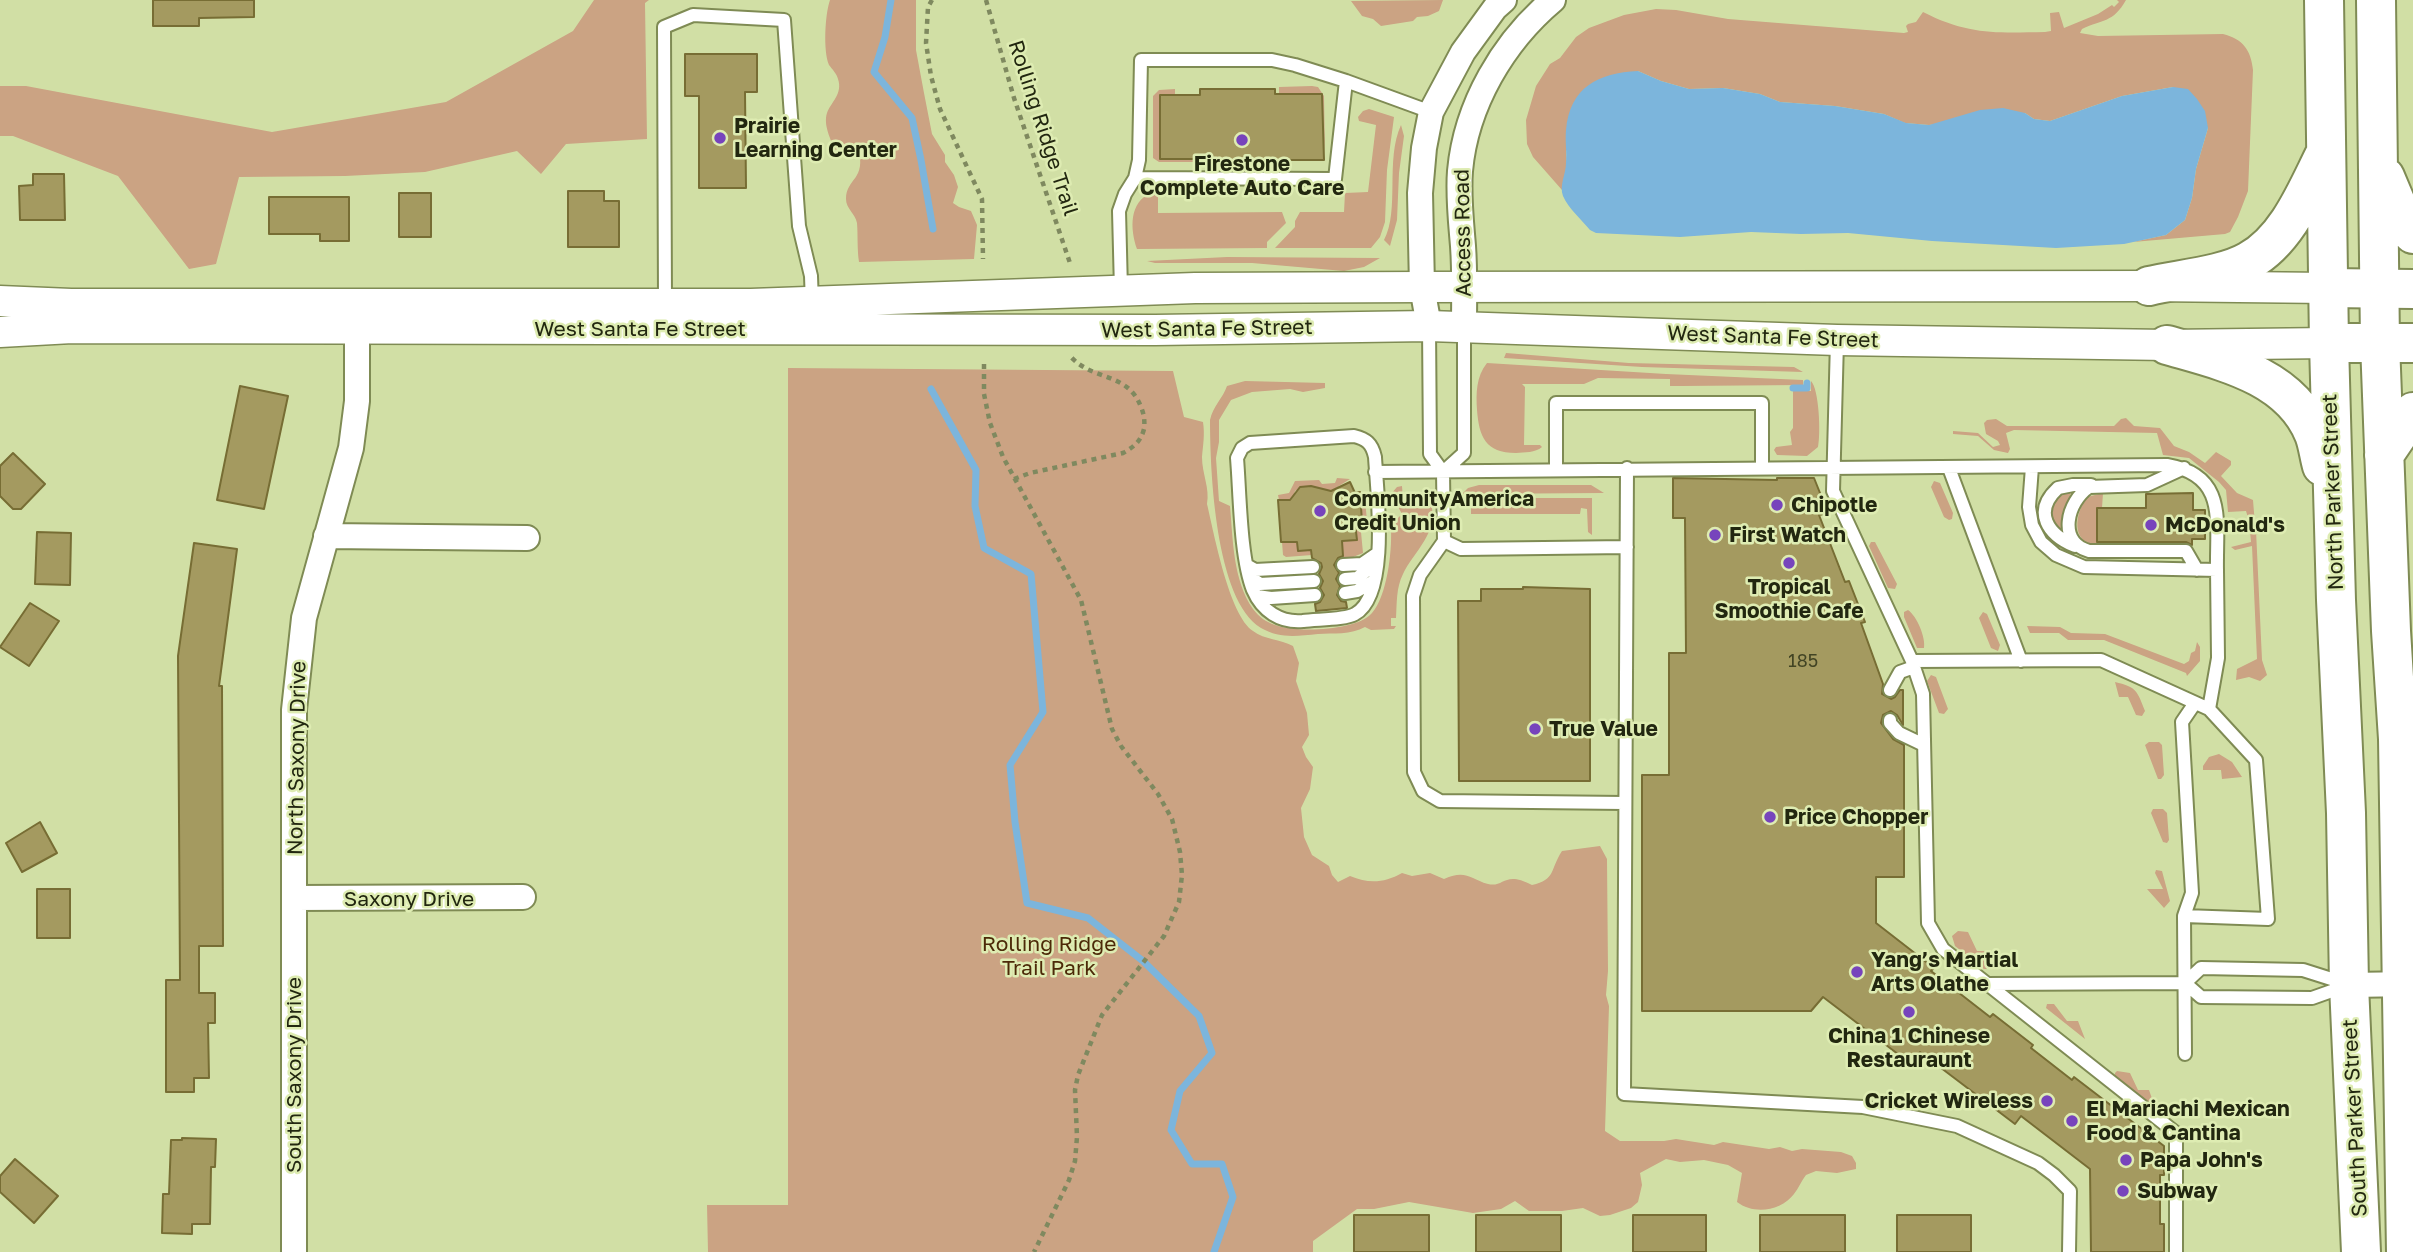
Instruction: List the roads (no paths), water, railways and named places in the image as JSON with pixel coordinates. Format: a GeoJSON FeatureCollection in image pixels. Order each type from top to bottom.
{"type":"FeatureCollection","features":[{"type":"Feature","properties":{"kind":"main road","name":"North Parker Street"},"geometry":{"type":"LineString","coordinates":[[2324,0],[2329,343],[2346,813],[2349,985]]}},
{"type":"Feature","properties":{"kind":"main road"},"geometry":{"type":"LineString","coordinates":[[2376,0],[2378,163],[2396,289],[2396,343],[2384,455],[2406,804],[2409,1194],[2406,1252]]}},
{"type":"Feature","properties":{"kind":"main road"},"geometry":{"type":"LineString","coordinates":[[2149,286],[2227,270],[2249,262],[2265,250],[2286,225],[2326,151]]}},
{"type":"Feature","properties":{"kind":"main road"},"geometry":{"type":"LineString","coordinates":[[2378,163],[2406,228],[2413,234]]}},
{"type":"Feature","properties":{"kind":"main road","name":"West Santa Fe Street"},"geometry":{"type":"LineString","coordinates":[[2328,288],[2396,289]]}},
{"type":"Feature","properties":{"kind":"main road","name":"West Santa Fe Street"},"geometry":{"type":"LineString","coordinates":[[2329,343],[2396,343]]}},
{"type":"Feature","properties":{"kind":"main road"},"geometry":{"type":"LineString","coordinates":[[2167,345],[2245,370],[2269,381],[2285,394],[2298,407],[2314,434],[2333,495]]}},
{"type":"Feature","properties":{"kind":"main road"},"geometry":{"type":"LineString","coordinates":[[2384,455],[2413,412]]}},
{"type":"Feature","properties":{"kind":"main road","name":"South Parker Street"},"geometry":{"type":"LineString","coordinates":[[2349,985],[2361,1252]]}},
{"type":"Feature","properties":{"kind":"street","name":"Access Road"},"geometry":{"type":"LineString","coordinates":[[1429,326],[1422,287],[1420,193],[1431,112],[1463,52],[1495,8],[1504,0]]}},
{"type":"Feature","properties":{"kind":"street","name":"Access Road"},"geometry":{"type":"LineString","coordinates":[[1464,327],[1460,214],[1463,144],[1476,106],[1492,72],[1519,35],[1553,0]]}},
{"type":"Feature","properties":{"kind":"street","name":"West Santa Fe Street"},"geometry":{"type":"LineString","coordinates":[[812,315],[1121,291],[1422,287],[2328,288]]}},
{"type":"Feature","properties":{"kind":"street","name":"West Santa Fe Street"},"geometry":{"type":"LineString","coordinates":[[0,301],[357,317]]}},
{"type":"Feature","properties":{"kind":"street","name":"West Santa Fe Street"},"geometry":{"type":"LineString","coordinates":[[0,332],[357,317],[812,315],[1155,330],[1429,326],[1836,340],[2167,345],[2329,343]]}},
{"type":"Feature","properties":{"kind":"street","name":"North Saxony Drive"},"geometry":{"type":"LineString","coordinates":[[294,898],[294,710],[297,662],[304,618],[352,448],[357,401],[357,317]]}},
{"type":"Feature","properties":{"kind":"street"},"geometry":{"type":"LineString","coordinates":[[326,536],[527,538]]}},
{"type":"Feature","properties":{"kind":"street","name":"Saxony Drive"},"geometry":{"type":"LineString","coordinates":[[294,898],[523,897]]}},
{"type":"Feature","properties":{"kind":"street","name":"South Saxony Drive"},"geometry":{"type":"LineString","coordinates":[[294,898],[294,1252]]}},
{"type":"Feature","properties":{"kind":"street"},"geometry":{"type":"LineString","coordinates":[[2349,985],[2408,984]]}},
{"type":"Feature","properties":{"kind":"lane"},"geometry":{"type":"LineString","coordinates":[[663,316],[666,215],[664,27],[693,15],[784,20],[799,226],[811,276],[812,315]]}},
{"type":"Feature","properties":{"kind":"lane"},"geometry":{"type":"LineString","coordinates":[[1121,291],[1119,211],[1135,178],[1139,160],[1141,60],[1272,60],[1346,81],[1431,112]]}},
{"type":"Feature","properties":{"kind":"lane"},"geometry":{"type":"LineString","coordinates":[[1135,178],[1335,179],[1346,81]]}},
{"type":"Feature","properties":{"kind":"lane"},"geometry":{"type":"LineString","coordinates":[[1429,326],[1430,454],[1443,472],[1444,541],[1420,575],[1413,596],[1414,772],[1423,791],[1440,801],[1624,803]]}},
{"type":"Feature","properties":{"kind":"lane"},"geometry":{"type":"LineString","coordinates":[[1443,472],[1465,453],[1464,327]]}},
{"type":"Feature","properties":{"kind":"lane"},"geometry":{"type":"LineString","coordinates":[[1836,340],[1833,491],[1913,664],[1923,694],[1928,923],[1943,949],[2176,1133],[2176,1252]]}},
{"type":"Feature","properties":{"kind":"lane"},"geometry":{"type":"LineString","coordinates":[[1556,469],[1556,404],[1570,403],[1762,403],[1762,468]]}},
{"type":"Feature","properties":{"kind":"lane"},"geometry":{"type":"LineString","coordinates":[[1354,436],[1366,439],[1373,449],[1376,472],[1379,530],[1377,558],[1368,603],[1354,615],[1291,622],[1269,614],[1253,591],[1245,549],[1237,458],[1241,448],[1250,443],[1354,436]]}},
{"type":"Feature","properties":{"kind":"lane"},"geometry":{"type":"LineString","coordinates":[[1376,472],[2167,465],[2184,468],[2206,482],[2216,505],[2218,657],[2210,709]]}},
{"type":"Feature","properties":{"kind":"lane"},"geometry":{"type":"LineString","coordinates":[[2032,467],[2029,507],[2032,525],[2041,542],[2056,555],[2084,567],[2217,570]]}},
{"type":"Feature","properties":{"kind":"lane"},"geometry":{"type":"LineString","coordinates":[[1627,468],[1624,1094],[1863,1107],[1957,1126],[2038,1163],[2070,1191],[2069,1252]]}},
{"type":"Feature","properties":{"kind":"lane"},"geometry":{"type":"LineString","coordinates":[[1949,468],[2021,661]]}},
{"type":"Feature","properties":{"kind":"lane"},"geometry":{"type":"LineString","coordinates":[[2184,468],[2147,485],[2073,485],[2058,488],[2045,506],[2046,520],[2050,529],[2064,542],[2082,549],[2186,551],[2197,570]]}},
{"type":"Feature","properties":{"kind":"lane"},"geometry":{"type":"LineString","coordinates":[[2082,549],[2074,544],[2071,538],[2070,515],[2082,491],[2095,485]]}},
{"type":"Feature","properties":{"kind":"lane"},"geometry":{"type":"LineString","coordinates":[[1444,541],[1461,549],[1627,547]]}},
{"type":"Feature","properties":{"kind":"lane"},"geometry":{"type":"LineString","coordinates":[[1344,572],[1357,578],[1377,558]]}},
{"type":"Feature","properties":{"kind":"lane"},"geometry":{"type":"LineString","coordinates":[[1249,571],[1313,574]]}},
{"type":"Feature","properties":{"kind":"lane"},"geometry":{"type":"LineString","coordinates":[[1345,593],[1357,592],[1374,581]]}},
{"type":"Feature","properties":{"kind":"lane"},"geometry":{"type":"LineString","coordinates":[[1257,596],[1271,598],[1315,595]]}},
{"type":"Feature","properties":{"kind":"lane"},"geometry":{"type":"LineString","coordinates":[[1890,690],[1900,672],[1913,664],[2101,660],[2210,709],[2256,760],[2268,919],[2184,916]]}},
{"type":"Feature","properties":{"kind":"lane"},"geometry":{"type":"LineString","coordinates":[[2185,1054],[2184,916],[2192,893],[2182,722],[2195,703]]}},
{"type":"Feature","properties":{"kind":"lane"},"geometry":{"type":"LineString","coordinates":[[1890,720],[1899,733],[1924,745]]}},
{"type":"Feature","properties":{"kind":"lane"},"geometry":{"type":"LineString","coordinates":[[1987,984],[2185,983],[2201,968],[2303,970],[2349,985]]}},
{"type":"Feature","properties":{"kind":"lane"},"geometry":{"type":"LineString","coordinates":[[2185,983],[2200,997],[2214,998],[2312,998],[2349,985]]}},
{"type":"Feature","properties":{"kind":"water"},"geometry":{"type":"Polygon","coordinates":[[[1638,71],[1689,89],[1723,88],[1760,94],[1780,102],[1835,106],[1884,114],[1906,123],[1929,125],[1980,110],[2003,108],[2025,113],[2034,119],[2050,121],[2122,96],[2173,87],[2188,89],[2197,99],[2205,111],[2208,128],[2185,220],[2166,235],[2124,244],[2056,248],[1848,233],[1751,232],[1680,237],[1596,233],[1590,230],[1572,209],[1562,192],[1569,115],[1573,103],[1588,85],[1610,75],[1638,71]]]}},
{"type":"Feature","properties":{"kind":"waterway"},"geometry":{"type":"LineString","coordinates":[[891,0],[885,37],[874,72],[912,118],[933,229]]}},
{"type":"Feature","properties":{"kind":"waterway"},"geometry":{"type":"LineString","coordinates":[[1793,388],[1807,388],[1807,383]]}},
{"type":"Feature","properties":{"kind":"waterway"},"geometry":{"type":"LineString","coordinates":[[931,389],[976,470],[975,506],[984,548],[1031,574],[1043,712],[1010,765],[1027,903],[1088,918],[1143,961],[1199,1016],[1212,1053],[1180,1091],[1171,1130],[1192,1164],[1222,1164],[1233,1197],[1214,1252]]}},
{"type":"Feature","properties":{"kind":"place","name":"Prairie Learning Center"},"geometry":{"type":"Point","coordinates":[720,138]}},
{"type":"Feature","properties":{"kind":"place","name":"Firestone Complete Auto Care"},"geometry":{"type":"Point","coordinates":[1242,140]}},
{"type":"Feature","properties":{"kind":"place","name":"Chipotle"},"geometry":{"type":"Point","coordinates":[1777,505]}},
{"type":"Feature","properties":{"kind":"place","name":"CommunityAmerica Credit Union"},"geometry":{"type":"Point","coordinates":[1320,511]}},
{"type":"Feature","properties":{"kind":"place","name":"McDonald's"},"geometry":{"type":"Point","coordinates":[2151,525]}},
{"type":"Feature","properties":{"kind":"place","name":"First Watch"},"geometry":{"type":"Point","coordinates":[1715,535]}},
{"type":"Feature","properties":{"kind":"place","name":"Tropical Smoothie Cafe"},"geometry":{"type":"Point","coordinates":[1789,563]}},
{"type":"Feature","properties":{"kind":"place","name":"True Value"},"geometry":{"type":"Point","coordinates":[1535,729]}},
{"type":"Feature","properties":{"kind":"place","name":"Price Chopper"},"geometry":{"type":"Point","coordinates":[1770,817]}},
{"type":"Feature","properties":{"kind":"place","name":"Yang’s Martial Arts Olathe"},"geometry":{"type":"Point","coordinates":[1857,972]}},
{"type":"Feature","properties":{"kind":"place","name":"China 1 Chinese Restauraunt"},"geometry":{"type":"Point","coordinates":[1909,1012]}},
{"type":"Feature","properties":{"kind":"place","name":"Cricket Wireless"},"geometry":{"type":"Point","coordinates":[2047,1101]}},
{"type":"Feature","properties":{"kind":"place","name":"El Mariachi Mexican Food & Cantina"},"geometry":{"type":"Point","coordinates":[2072,1121]}},
{"type":"Feature","properties":{"kind":"place","name":"Papa John's"},"geometry":{"type":"Point","coordinates":[2126,1160]}},
{"type":"Feature","properties":{"kind":"place","name":"Subway"},"geometry":{"type":"Point","coordinates":[2123,1191]}},
{"type":"Feature","properties":{"kind":"park label","name":"Rolling Ridge Trail Park"},"geometry":{"type":"Point","coordinates":[1049,956]}}]}
